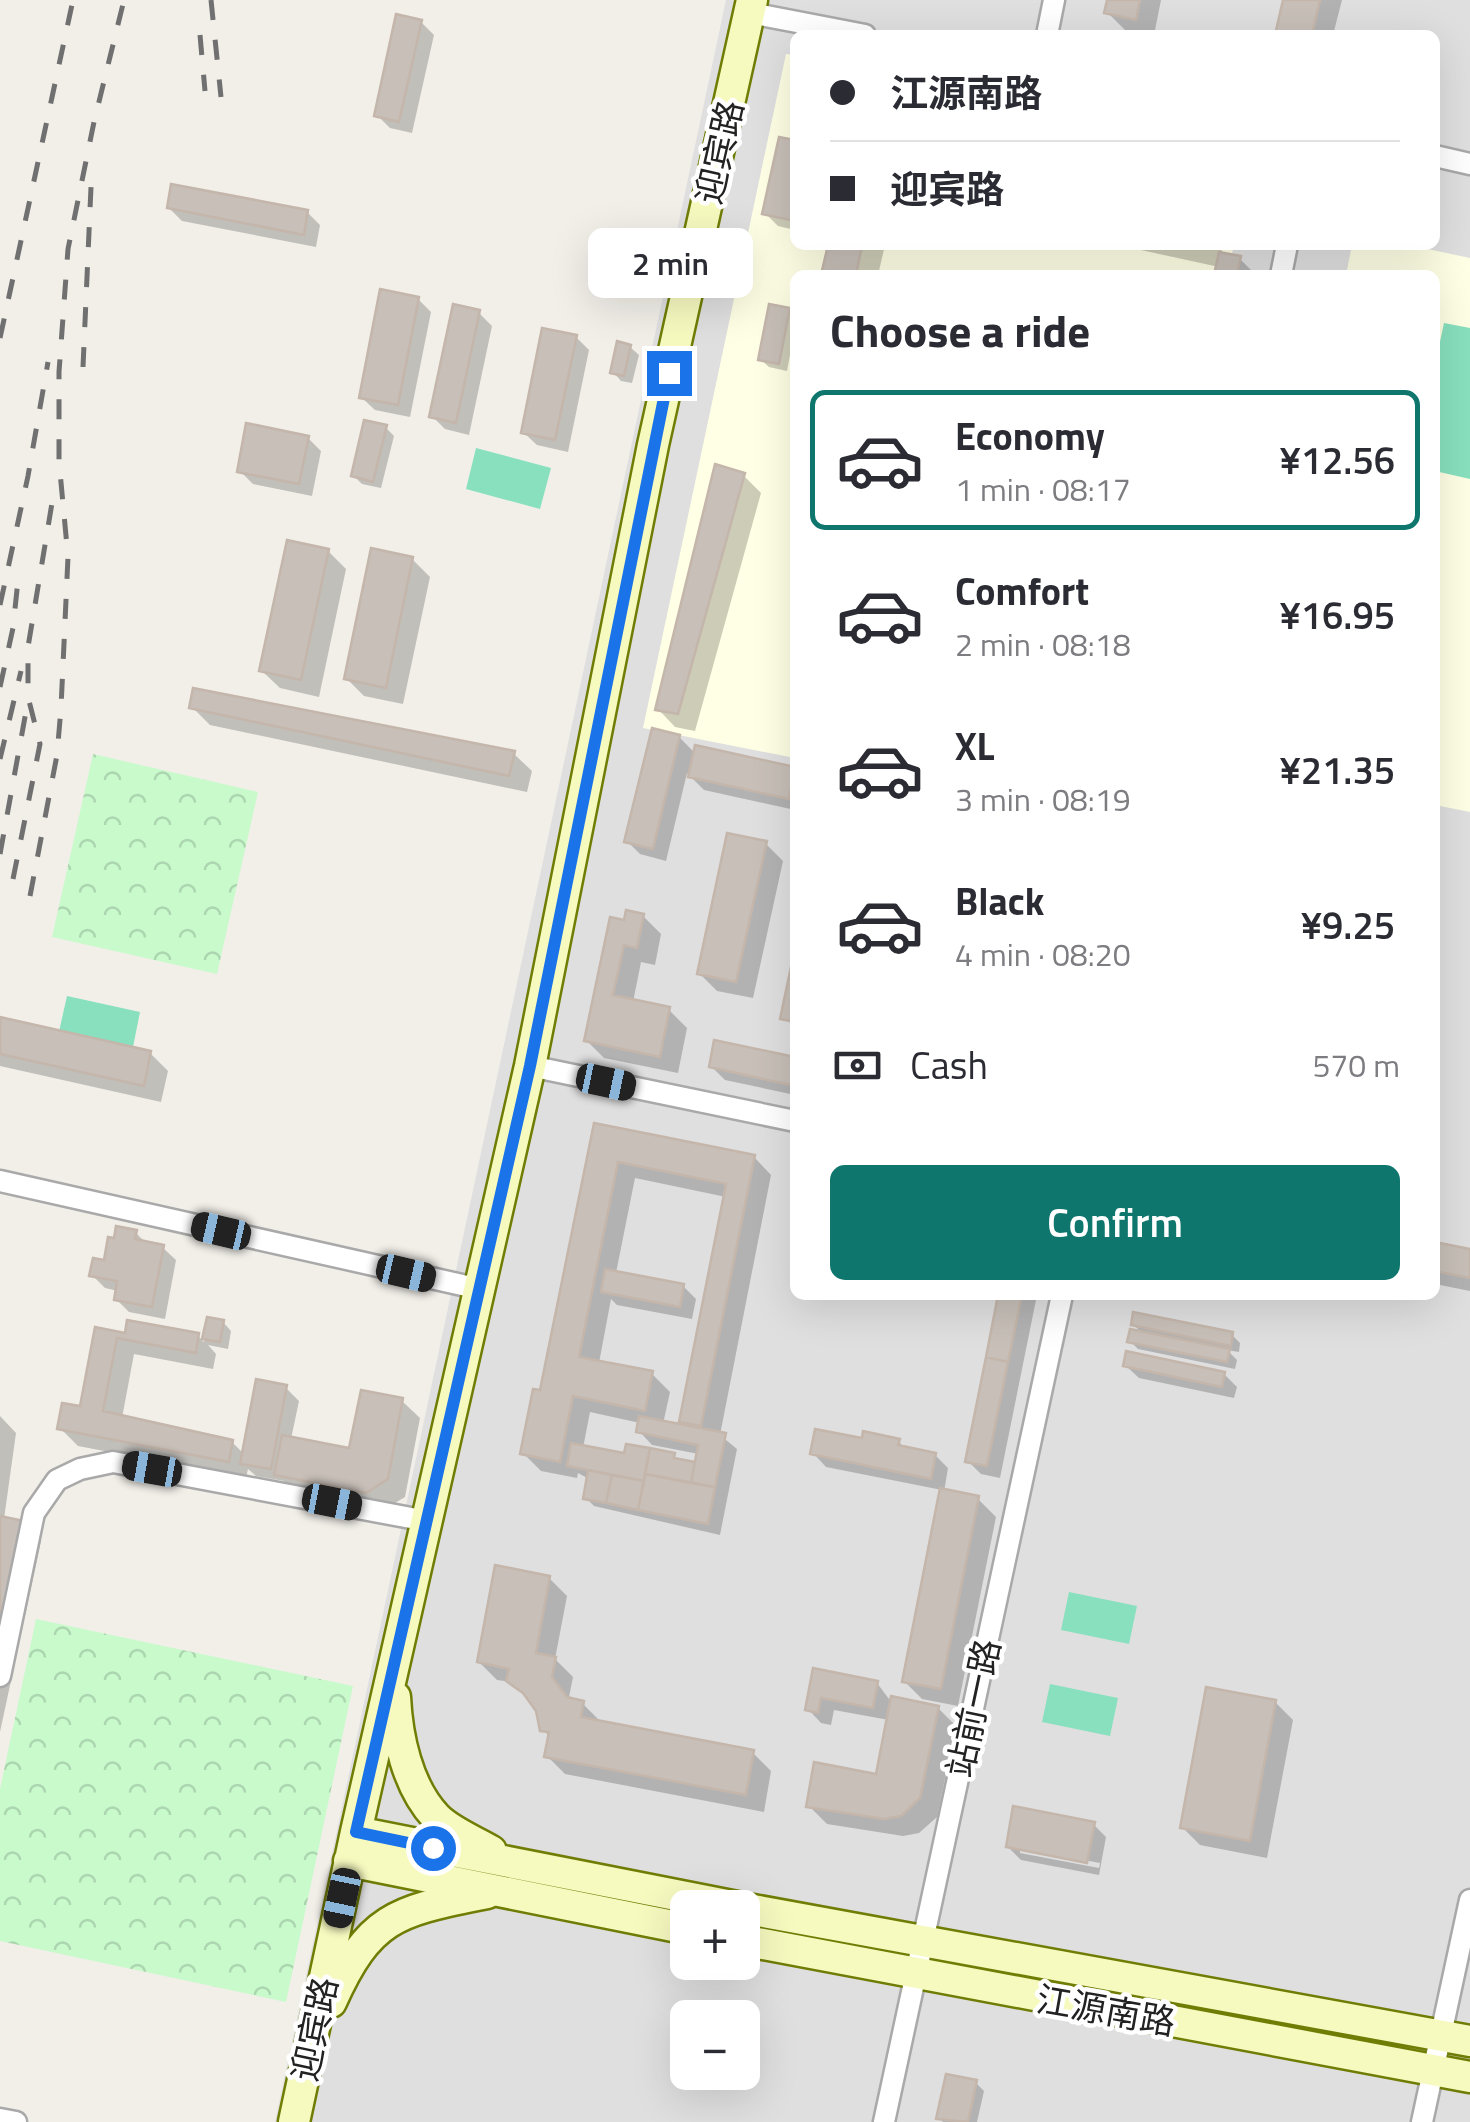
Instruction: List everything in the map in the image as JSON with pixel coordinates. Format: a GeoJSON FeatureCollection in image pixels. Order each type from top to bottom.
{"type":"FeatureCollection","features":[{"type":"Feature","properties":{"kind":"main road","name":"迎宾路"},"geometry":{"type":"LineString","coordinates":[[294,2122],[352,1846],[530,1066],[653,445],[751,6]]}},
{"type":"Feature","properties":{"kind":"main road"},"geometry":{"type":"LineString","coordinates":[[310,2050],[356,1954],[379,1927],[404,1912],[504,1876],[437,1819],[412,1781],[396,1725],[394,1666]]}},
{"type":"Feature","properties":{"kind":"main road","name":"江源南路"},"geometry":{"type":"LineString","coordinates":[[352,1846],[504,1876],[670,1898]]}},
{"type":"Feature","properties":{"kind":"main road","name":"江源南路"},"geometry":{"type":"LineString","coordinates":[[504,1876],[670,1923]]}},
{"type":"Feature","properties":{"kind":"main road","name":"江源南路"},"geometry":{"type":"LineString","coordinates":[[760,1911],[1455,2039]]}},
{"type":"Feature","properties":{"kind":"main road","name":"江源南路"},"geometry":{"type":"LineString","coordinates":[[760,1944],[1470,2077]]}},
{"type":"Feature","properties":{"kind":"street"},"geometry":{"type":"LineString","coordinates":[[1048,30],[1054,0]]}},
{"type":"Feature","properties":{"kind":"street"},"geometry":{"type":"LineString","coordinates":[[751,6],[845,30]]}},
{"type":"Feature","properties":{"kind":"street"},"geometry":{"type":"LineString","coordinates":[[1440,157],[1470,164]]}},
{"type":"Feature","properties":{"kind":"street"},"geometry":{"type":"LineString","coordinates":[[530,1066],[790,1120]]}},
{"type":"Feature","properties":{"kind":"street"},"geometry":{"type":"LineString","coordinates":[[0,1181],[480,1290]]}},
{"type":"Feature","properties":{"kind":"street","name":"站前一路"},"geometry":{"type":"LineString","coordinates":[[884,2122],[1061,1300]]}},
{"type":"Feature","properties":{"kind":"street"},"geometry":{"type":"LineString","coordinates":[[0,1676],[34,1514],[57,1480],[80,1469],[113,1462],[426,1521]]}},
{"type":"Feature","properties":{"kind":"street"},"geometry":{"type":"LineString","coordinates":[[1422,2122],[1434,2070],[1455,2039],[1470,1900]]}},
{"type":"Feature","properties":{"kind":"street"},"geometry":{"type":"LineString","coordinates":[[0,2119],[16,2122]]}},
{"type":"Feature","properties":{"kind":"shaded area"},"geometry":{"type":"Polygon","coordinates":[[[726,0],[1470,0],[1470,2122],[275,2122],[726,0]]]}},
{"type":"Feature","properties":{"kind":"shaded area"},"geometry":{"type":"Polygon","coordinates":[[[786,54],[790,54],[790,250],[1233,250],[1228,270],[790,270],[790,757],[643,728],[786,54]]]}},
{"type":"Feature","properties":{"kind":"shaded area"},"geometry":{"type":"Polygon","coordinates":[[[1351,250],[1432,250],[1470,258],[1470,812],[1440,806],[1440,270],[1347,270],[1351,250]]]}},
{"type":"Feature","properties":{"kind":"green space"},"geometry":{"type":"Polygon","coordinates":[[[1444,323],[1470,328],[1470,479],[1440,472],[1440,342],[1444,323]]]}},
{"type":"Feature","properties":{"kind":"green space"},"geometry":{"type":"Polygon","coordinates":[[[476,448],[551,468],[540,509],[466,489],[476,448]]]}},
{"type":"Feature","properties":{"kind":"green space"},"geometry":{"type":"Polygon","coordinates":[[[93,754],[258,792],[217,974],[52,937],[93,754]]]}},
{"type":"Feature","properties":{"kind":"green space"},"geometry":{"type":"Polygon","coordinates":[[[67,996],[140,1012],[132,1052],[58,1036],[67,996]]]}},
{"type":"Feature","properties":{"kind":"green space"},"geometry":{"type":"Polygon","coordinates":[[[1069,1592],[1137,1606],[1129,1644],[1061,1630],[1069,1592]]]}},
{"type":"Feature","properties":{"kind":"green space"},"geometry":{"type":"Polygon","coordinates":[[[36,1619],[353,1686],[286,2002],[0,1941],[0,1789],[36,1619]]]}},
{"type":"Feature","properties":{"kind":"green space"},"geometry":{"type":"Polygon","coordinates":[[[1050,1684],[1118,1698],[1110,1736],[1042,1722],[1050,1684]]]}},
{"type":"Feature","properties":{"kind":"building"},"geometry":{"type":"Polygon","coordinates":[[[1107,0],[1140,0],[1136,20],[1104,13],[1107,0]]]}},
{"type":"Feature","properties":{"kind":"building"},"geometry":{"type":"Polygon","coordinates":[[[1283,0],[1320,0],[1313,30],[1276,30],[1283,0]]]}},
{"type":"Feature","properties":{"kind":"building"},"geometry":{"type":"Polygon","coordinates":[[[396,14],[422,20],[399,122],[374,116],[396,14]]]}},
{"type":"Feature","properties":{"kind":"building"},"geometry":{"type":"Polygon","coordinates":[[[779,137],[790,139],[790,220],[762,214],[779,137]]]}},
{"type":"Feature","properties":{"kind":"building"},"geometry":{"type":"Polygon","coordinates":[[[171,184],[308,210],[304,235],[167,208],[171,184]]]}},
{"type":"Feature","properties":{"kind":"building"},"geometry":{"type":"Polygon","coordinates":[[[827,250],[861,250],[857,270],[822,270],[827,250]]]}},
{"type":"Feature","properties":{"kind":"building"},"geometry":{"type":"Polygon","coordinates":[[[1219,252],[1241,256],[1238,270],[1215,270],[1219,252]]]}},
{"type":"Feature","properties":{"kind":"building"},"geometry":{"type":"Polygon","coordinates":[[[380,289],[419,297],[398,405],[359,398],[380,289]]]}},
{"type":"Feature","properties":{"kind":"building"},"geometry":{"type":"Polygon","coordinates":[[[453,304],[480,310],[456,423],[429,417],[453,304]]]}},
{"type":"Feature","properties":{"kind":"building"},"geometry":{"type":"Polygon","coordinates":[[[769,304],[790,308],[779,364],[758,360],[769,304]]]}},
{"type":"Feature","properties":{"kind":"building"},"geometry":{"type":"Polygon","coordinates":[[[542,328],[577,335],[555,440],[521,433],[542,328]]]}},
{"type":"Feature","properties":{"kind":"building"},"geometry":{"type":"Polygon","coordinates":[[[617,341],[631,345],[624,376],[610,373],[617,341]]]}},
{"type":"Feature","properties":{"kind":"building"},"geometry":{"type":"Polygon","coordinates":[[[364,420],[387,425],[373,482],[351,476],[364,420]]]}},
{"type":"Feature","properties":{"kind":"building"},"geometry":{"type":"Polygon","coordinates":[[[246,423],[309,436],[299,484],[237,472],[246,423]]]}},
{"type":"Feature","properties":{"kind":"building"},"geometry":{"type":"Polygon","coordinates":[[[715,464],[745,473],[678,714],[655,710],[715,464]]]}},
{"type":"Feature","properties":{"kind":"building"},"geometry":{"type":"Polygon","coordinates":[[[287,540],[329,549],[301,680],[259,671],[287,540]]]}},
{"type":"Feature","properties":{"kind":"building"},"geometry":{"type":"Polygon","coordinates":[[[371,548],[413,557],[386,688],[344,679],[371,548]]]}},
{"type":"Feature","properties":{"kind":"building"},"geometry":{"type":"Polygon","coordinates":[[[193,688],[515,751],[509,776],[189,708],[193,688]]]}},
{"type":"Feature","properties":{"kind":"building"},"geometry":{"type":"Polygon","coordinates":[[[652,728],[680,735],[653,849],[624,842],[652,728]]]}},
{"type":"Feature","properties":{"kind":"building"},"geometry":{"type":"Polygon","coordinates":[[[695,745],[790,766],[789,799],[688,777],[695,745]]]}},
{"type":"Feature","properties":{"kind":"building"},"geometry":{"type":"Polygon","coordinates":[[[727,833],[767,841],[736,982],[697,974],[727,833]]]}},
{"type":"Feature","properties":{"kind":"building"},"geometry":{"type":"Polygon","coordinates":[[[626,910],[644,914],[637,948],[624,945],[613,995],[670,1007],[660,1057],[584,1041],[610,917],[624,920],[626,910]]]}},
{"type":"Feature","properties":{"kind":"building"},"geometry":{"type":"Polygon","coordinates":[[[790,972],[790,1021],[780,1019],[790,972]]]}},
{"type":"Feature","properties":{"kind":"building"},"geometry":{"type":"Polygon","coordinates":[[[0,1017],[151,1051],[144,1086],[0,1054],[0,1017]]]}},
{"type":"Feature","properties":{"kind":"building"},"geometry":{"type":"Polygon","coordinates":[[[714,1040],[790,1056],[790,1085],[709,1067],[714,1040]]]}},
{"type":"Feature","properties":{"kind":"building"},"geometry":{"type":"Polygon","coordinates":[[[594,1123],[755,1155],[701,1426],[679,1422],[726,1184],[618,1162],[579,1357],[653,1371],[645,1411],[573,1396],[560,1462],[520,1454],[533,1389],[540,1390],[594,1123]]]}},
{"type":"Feature","properties":{"kind":"building"},"geometry":{"type":"Polygon","coordinates":[[[116,1226],[137,1230],[135,1239],[164,1245],[152,1307],[114,1300],[117,1281],[89,1276],[93,1258],[104,1260],[108,1237],[114,1238],[116,1226]]]}},
{"type":"Feature","properties":{"kind":"building"},"geometry":{"type":"Polygon","coordinates":[[[1440,1243],[1470,1249],[1470,1278],[1440,1272],[1440,1243]]]}},
{"type":"Feature","properties":{"kind":"building"},"geometry":{"type":"Polygon","coordinates":[[[605,1269],[684,1284],[680,1307],[601,1292],[605,1269]]]}},
{"type":"Feature","properties":{"kind":"building"},"geometry":{"type":"Polygon","coordinates":[[[997,1300],[1021,1300],[1008,1362],[986,1357],[997,1300]]]}},
{"type":"Feature","properties":{"kind":"building"},"geometry":{"type":"Polygon","coordinates":[[[1133,1312],[1233,1332],[1231,1346],[1131,1325],[1133,1312]]]}},
{"type":"Feature","properties":{"kind":"building"},"geometry":{"type":"Polygon","coordinates":[[[207,1317],[224,1320],[220,1342],[202,1339],[207,1317]]]}},
{"type":"Feature","properties":{"kind":"building"},"geometry":{"type":"Polygon","coordinates":[[[127,1320],[199,1333],[196,1353],[117,1338],[103,1411],[233,1440],[229,1462],[57,1429],[62,1403],[80,1406],[95,1327],[125,1333],[127,1320]]]}},
{"type":"Feature","properties":{"kind":"building"},"geometry":{"type":"Polygon","coordinates":[[[1130,1329],[1230,1349],[1227,1362],[1127,1342],[1130,1329]]]}},
{"type":"Feature","properties":{"kind":"building"},"geometry":{"type":"Polygon","coordinates":[[[1126,1351],[1225,1372],[1222,1387],[1123,1366],[1126,1351]]]}},
{"type":"Feature","properties":{"kind":"building"},"geometry":{"type":"Polygon","coordinates":[[[986,1357],[1008,1362],[987,1466],[965,1462],[986,1357]]]}},
{"type":"Feature","properties":{"kind":"building"},"geometry":{"type":"Polygon","coordinates":[[[256,1379],[287,1385],[271,1469],[240,1464],[256,1379]]]}},
{"type":"Feature","properties":{"kind":"building"},"geometry":{"type":"Polygon","coordinates":[[[361,1390],[403,1398],[388,1479],[366,1493],[274,1475],[282,1435],[349,1448],[361,1390]]]}},
{"type":"Feature","properties":{"kind":"building"},"geometry":{"type":"Polygon","coordinates":[[[639,1416],[726,1433],[715,1487],[691,1483],[698,1445],[636,1432],[639,1416]]]}},
{"type":"Feature","properties":{"kind":"building"},"geometry":{"type":"Polygon","coordinates":[[[815,1429],[862,1438],[863,1431],[900,1439],[898,1445],[936,1453],[931,1479],[810,1454],[815,1429]]]}},
{"type":"Feature","properties":{"kind":"building"},"geometry":{"type":"Polygon","coordinates":[[[571,1443],[624,1453],[626,1444],[650,1448],[644,1481],[567,1466],[571,1443]]]}},
{"type":"Feature","properties":{"kind":"building"},"geometry":{"type":"Polygon","coordinates":[[[650,1448],[695,1462],[691,1483],[645,1474],[650,1448]]]}},
{"type":"Feature","properties":{"kind":"building"},"geometry":{"type":"Polygon","coordinates":[[[588,1470],[612,1475],[606,1503],[583,1499],[588,1470]]]}},
{"type":"Feature","properties":{"kind":"building"},"geometry":{"type":"Polygon","coordinates":[[[645,1474],[715,1487],[708,1524],[638,1510],[645,1474]]]}},
{"type":"Feature","properties":{"kind":"building"},"geometry":{"type":"Polygon","coordinates":[[[612,1475],[644,1481],[638,1510],[606,1503],[612,1475]]]}},
{"type":"Feature","properties":{"kind":"building"},"geometry":{"type":"Polygon","coordinates":[[[940,1488],[979,1496],[941,1689],[902,1682],[940,1488]]]}},
{"type":"Feature","properties":{"kind":"building"},"geometry":{"type":"Polygon","coordinates":[[[0,1516],[24,1521],[0,1634],[0,1516]]]}},
{"type":"Feature","properties":{"kind":"building"},"geometry":{"type":"Polygon","coordinates":[[[495,1565],[550,1576],[536,1653],[556,1657],[552,1677],[567,1697],[584,1701],[581,1717],[754,1750],[746,1795],[544,1757],[549,1732],[540,1731],[536,1711],[523,1693],[506,1681],[509,1669],[477,1662],[495,1565]]]}},
{"type":"Feature","properties":{"kind":"building"},"geometry":{"type":"Polygon","coordinates":[[[813,1668],[878,1681],[873,1708],[821,1698],[818,1713],[805,1710],[813,1668]]]}},
{"type":"Feature","properties":{"kind":"building"},"geometry":{"type":"Polygon","coordinates":[[[1206,1687],[1276,1700],[1250,1841],[1180,1828],[1206,1687]]]}},
{"type":"Feature","properties":{"kind":"building"},"geometry":{"type":"Polygon","coordinates":[[[891,1696],[939,1706],[920,1798],[901,1816],[884,1819],[806,1807],[814,1762],[876,1774],[891,1696]]]}},
{"type":"Feature","properties":{"kind":"building"},"geometry":{"type":"Polygon","coordinates":[[[1013,1806],[1095,1822],[1087,1863],[1006,1847],[1013,1806]]]}},
{"type":"Feature","properties":{"kind":"building"},"geometry":{"type":"Polygon","coordinates":[[[946,2074],[977,2080],[968,2122],[936,2119],[946,2074]]]}},
{"type":"Feature","properties":{"kind":"railway"},"geometry":{"type":"LineString","coordinates":[[0,338],[73,0]]}},
{"type":"Feature","properties":{"kind":"railway"},"geometry":{"type":"LineString","coordinates":[[30,896],[57,755],[61,708],[68,557],[59,461],[59,372],[68,249],[124,0]]}},
{"type":"Feature","properties":{"kind":"railway"},"geometry":{"type":"LineString","coordinates":[[211,0],[221,97]]}},
{"type":"Feature","properties":{"kind":"railway"},"geometry":{"type":"LineString","coordinates":[[200,35],[205,91]]}},
{"type":"Feature","properties":{"kind":"railway"},"geometry":{"type":"LineString","coordinates":[[83,367],[91,187]]}},
{"type":"Feature","properties":{"kind":"railway"},"geometry":{"type":"LineString","coordinates":[[0,605],[48,362]]}},
{"type":"Feature","properties":{"kind":"railway"},"geometry":{"type":"LineString","coordinates":[[13,879],[40,744],[28,697],[28,647],[54,491]]}},
{"type":"Feature","properties":{"kind":"railway"},"geometry":{"type":"LineString","coordinates":[[0,687],[13,628],[18,580]]}},
{"type":"Feature","properties":{"kind":"railway"},"geometry":{"type":"LineString","coordinates":[[0,759],[21,671]]}},
{"type":"Feature","properties":{"kind":"railway"},"geometry":{"type":"LineString","coordinates":[[0,854],[27,706]]}},
{"type":"Feature","properties":{"kind":"route"},"geometry":{"type":"LineString","coordinates":[[433,1848],[356,1832],[530,1066],[669,373]]}}]}
